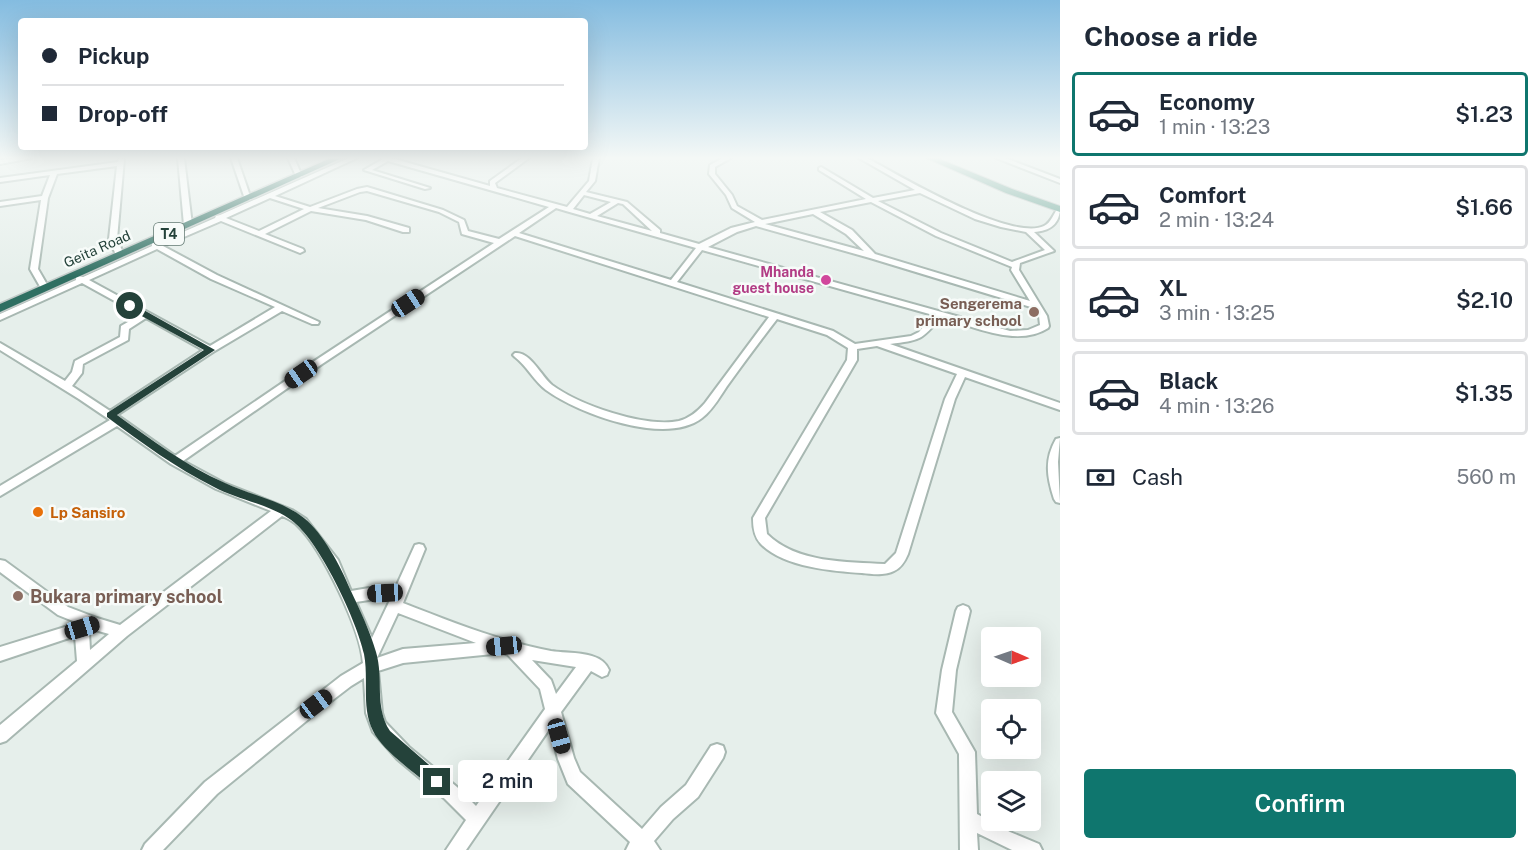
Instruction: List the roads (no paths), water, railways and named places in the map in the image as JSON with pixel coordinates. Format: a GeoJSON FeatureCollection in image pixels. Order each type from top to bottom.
{"type":"FeatureCollection","features":[{"type":"Feature","properties":{"kind":"highway","name":"Geita Road"},"geometry":{"type":"LineString","coordinates":[[0,308],[45,288],[78,278],[120,255],[154,244],[188,225],[217,217],[248,199]]}},
{"type":"Feature","properties":{"kind":"main road"},"geometry":{"type":"LineString","coordinates":[[1028,198],[1060,209]]}},
{"type":"Feature","properties":{"kind":"street"},"geometry":{"type":"LineString","coordinates":[[0,204],[45,198],[34,272],[45,288]]}},
{"type":"Feature","properties":{"kind":"street"},"geometry":{"type":"LineString","coordinates":[[117,198],[113,239],[120,255]]}},
{"type":"Feature","properties":{"kind":"street"},"geometry":{"type":"LineString","coordinates":[[185,198],[188,225]]}},
{"type":"Feature","properties":{"kind":"street"},"geometry":{"type":"LineString","coordinates":[[0,317],[78,278],[154,244],[269,198]]}},
{"type":"Feature","properties":{"kind":"street"},"geometry":{"type":"LineString","coordinates":[[273,198],[310,208],[367,218],[406,230]]}},
{"type":"Feature","properties":{"kind":"street"},"geometry":{"type":"LineString","coordinates":[[259,234],[310,208],[341,198]]}},
{"type":"Feature","properties":{"kind":"street"},"geometry":{"type":"LineString","coordinates":[[396,198],[441,211],[462,222],[465,232],[500,242]]}},
{"type":"Feature","properties":{"kind":"street"},"geometry":{"type":"LineString","coordinates":[[525,198],[661,234],[994,331],[1028,334],[1038,332],[1045,326],[1043,316],[1018,277],[1014,265]]}},
{"type":"Feature","properties":{"kind":"street"},"geometry":{"type":"LineString","coordinates":[[568,210],[579,198]]}},
{"type":"Feature","properties":{"kind":"street"},"geometry":{"type":"LineString","coordinates":[[600,198],[625,203],[661,234]]}},
{"type":"Feature","properties":{"kind":"street"},"geometry":{"type":"LineString","coordinates":[[730,198],[734,207],[760,224],[1037,306]]}},
{"type":"Feature","properties":{"kind":"street"},"geometry":{"type":"LineString","coordinates":[[865,198],[961,246],[1014,265],[1050,251],[1029,231]]}},
{"type":"Feature","properties":{"kind":"street"},"geometry":{"type":"LineString","coordinates":[[672,284],[702,246],[734,230],[813,211],[886,198]]}},
{"type":"Feature","properties":{"kind":"street"},"geometry":{"type":"LineString","coordinates":[[939,198],[985,220],[1029,231],[1050,226],[1060,209]]}},
{"type":"Feature","properties":{"kind":"street"},"geometry":{"type":"LineString","coordinates":[[591,216],[617,201]]}},
{"type":"Feature","properties":{"kind":"street"},"geometry":{"type":"LineString","coordinates":[[174,461],[555,206]]}},
{"type":"Feature","properties":{"kind":"street"},"geometry":{"type":"LineString","coordinates":[[813,211],[857,238],[873,256]]}},
{"type":"Feature","properties":{"kind":"street"},"geometry":{"type":"LineString","coordinates":[[217,217],[300,251]]}},
{"type":"Feature","properties":{"kind":"street"},"geometry":{"type":"LineString","coordinates":[[513,234],[830,333],[853,346],[904,340],[922,334],[938,315]]}},
{"type":"Feature","properties":{"kind":"street"},"geometry":{"type":"LineString","coordinates":[[154,244],[214,277],[315,322]]}},
{"type":"Feature","properties":{"kind":"street"},"geometry":{"type":"LineString","coordinates":[[78,278],[210,350]]}},
{"type":"Feature","properties":{"kind":"street"},"geometry":{"type":"LineString","coordinates":[[0,492],[114,418],[210,350],[282,307]]}},
{"type":"Feature","properties":{"kind":"street"},"geometry":{"type":"LineString","coordinates":[[66,386],[77,373],[78,363],[124,338],[124,328],[146,315]]}},
{"type":"Feature","properties":{"kind":"street"},"geometry":{"type":"LineString","coordinates":[[518,355],[532,367],[542,382],[574,401],[651,425],[684,424],[704,410],[775,315]]}},
{"type":"Feature","properties":{"kind":"street"},"geometry":{"type":"LineString","coordinates":[[880,344],[1060,407]]}},
{"type":"Feature","properties":{"kind":"street"},"geometry":{"type":"LineString","coordinates":[[0,346],[66,386],[174,461],[220,486],[280,510],[302,522],[333,564],[349,597],[371,660],[374,713],[379,727],[391,742],[451,793],[477,819]]}},
{"type":"Feature","properties":{"kind":"street"},"geometry":{"type":"LineString","coordinates":[[853,346],[852,360],[759,518],[759,526],[764,539],[788,554],[810,561],[885,568],[891,567],[898,561],[950,399],[962,374]]}},
{"type":"Feature","properties":{"kind":"street"},"geometry":{"type":"LineString","coordinates":[[1060,442],[1055,449],[1055,485],[1060,500]]}},
{"type":"Feature","properties":{"kind":"street"},"geometry":{"type":"LineString","coordinates":[[0,735],[122,632],[280,510]]}},
{"type":"Feature","properties":{"kind":"street"},"geometry":{"type":"LineString","coordinates":[[151,850],[228,774],[371,660],[419,549]]}},
{"type":"Feature","properties":{"kind":"street"},"geometry":{"type":"LineString","coordinates":[[0,565],[63,611],[88,626],[122,632]]}},
{"type":"Feature","properties":{"kind":"street"},"geometry":{"type":"LineString","coordinates":[[349,597],[377,594],[397,600],[507,647],[596,666],[553,710],[455,850]]}},
{"type":"Feature","properties":{"kind":"street"},"geometry":{"type":"LineString","coordinates":[[963,611],[949,670],[944,713],[967,752],[969,850]]}},
{"type":"Feature","properties":{"kind":"street"},"geometry":{"type":"LineString","coordinates":[[0,654],[88,626]]}},
{"type":"Feature","properties":{"kind":"street"},"geometry":{"type":"LineString","coordinates":[[84,664],[88,626]]}},
{"type":"Feature","properties":{"kind":"street"},"geometry":{"type":"LineString","coordinates":[[371,660],[507,647],[546,686],[566,759],[574,777],[642,847],[667,813],[692,791],[717,752]]}},
{"type":"Feature","properties":{"kind":"street"},"geometry":{"type":"LineString","coordinates":[[969,819],[1004,838],[1033,850]]}},
{"type":"Feature","properties":{"kind":"place","name":"Mhanda guest house"},"geometry":{"type":"Point","coordinates":[826,280]}},
{"type":"Feature","properties":{"kind":"place","name":"Sengerema primary school"},"geometry":{"type":"Point","coordinates":[1034,312]}},
{"type":"Feature","properties":{"kind":"place","name":"Lp Sansiro"},"geometry":{"type":"Point","coordinates":[38,512]}},
{"type":"Feature","properties":{"kind":"place","name":"Bukara primary school"},"geometry":{"type":"Point","coordinates":[18,596]}}]}
